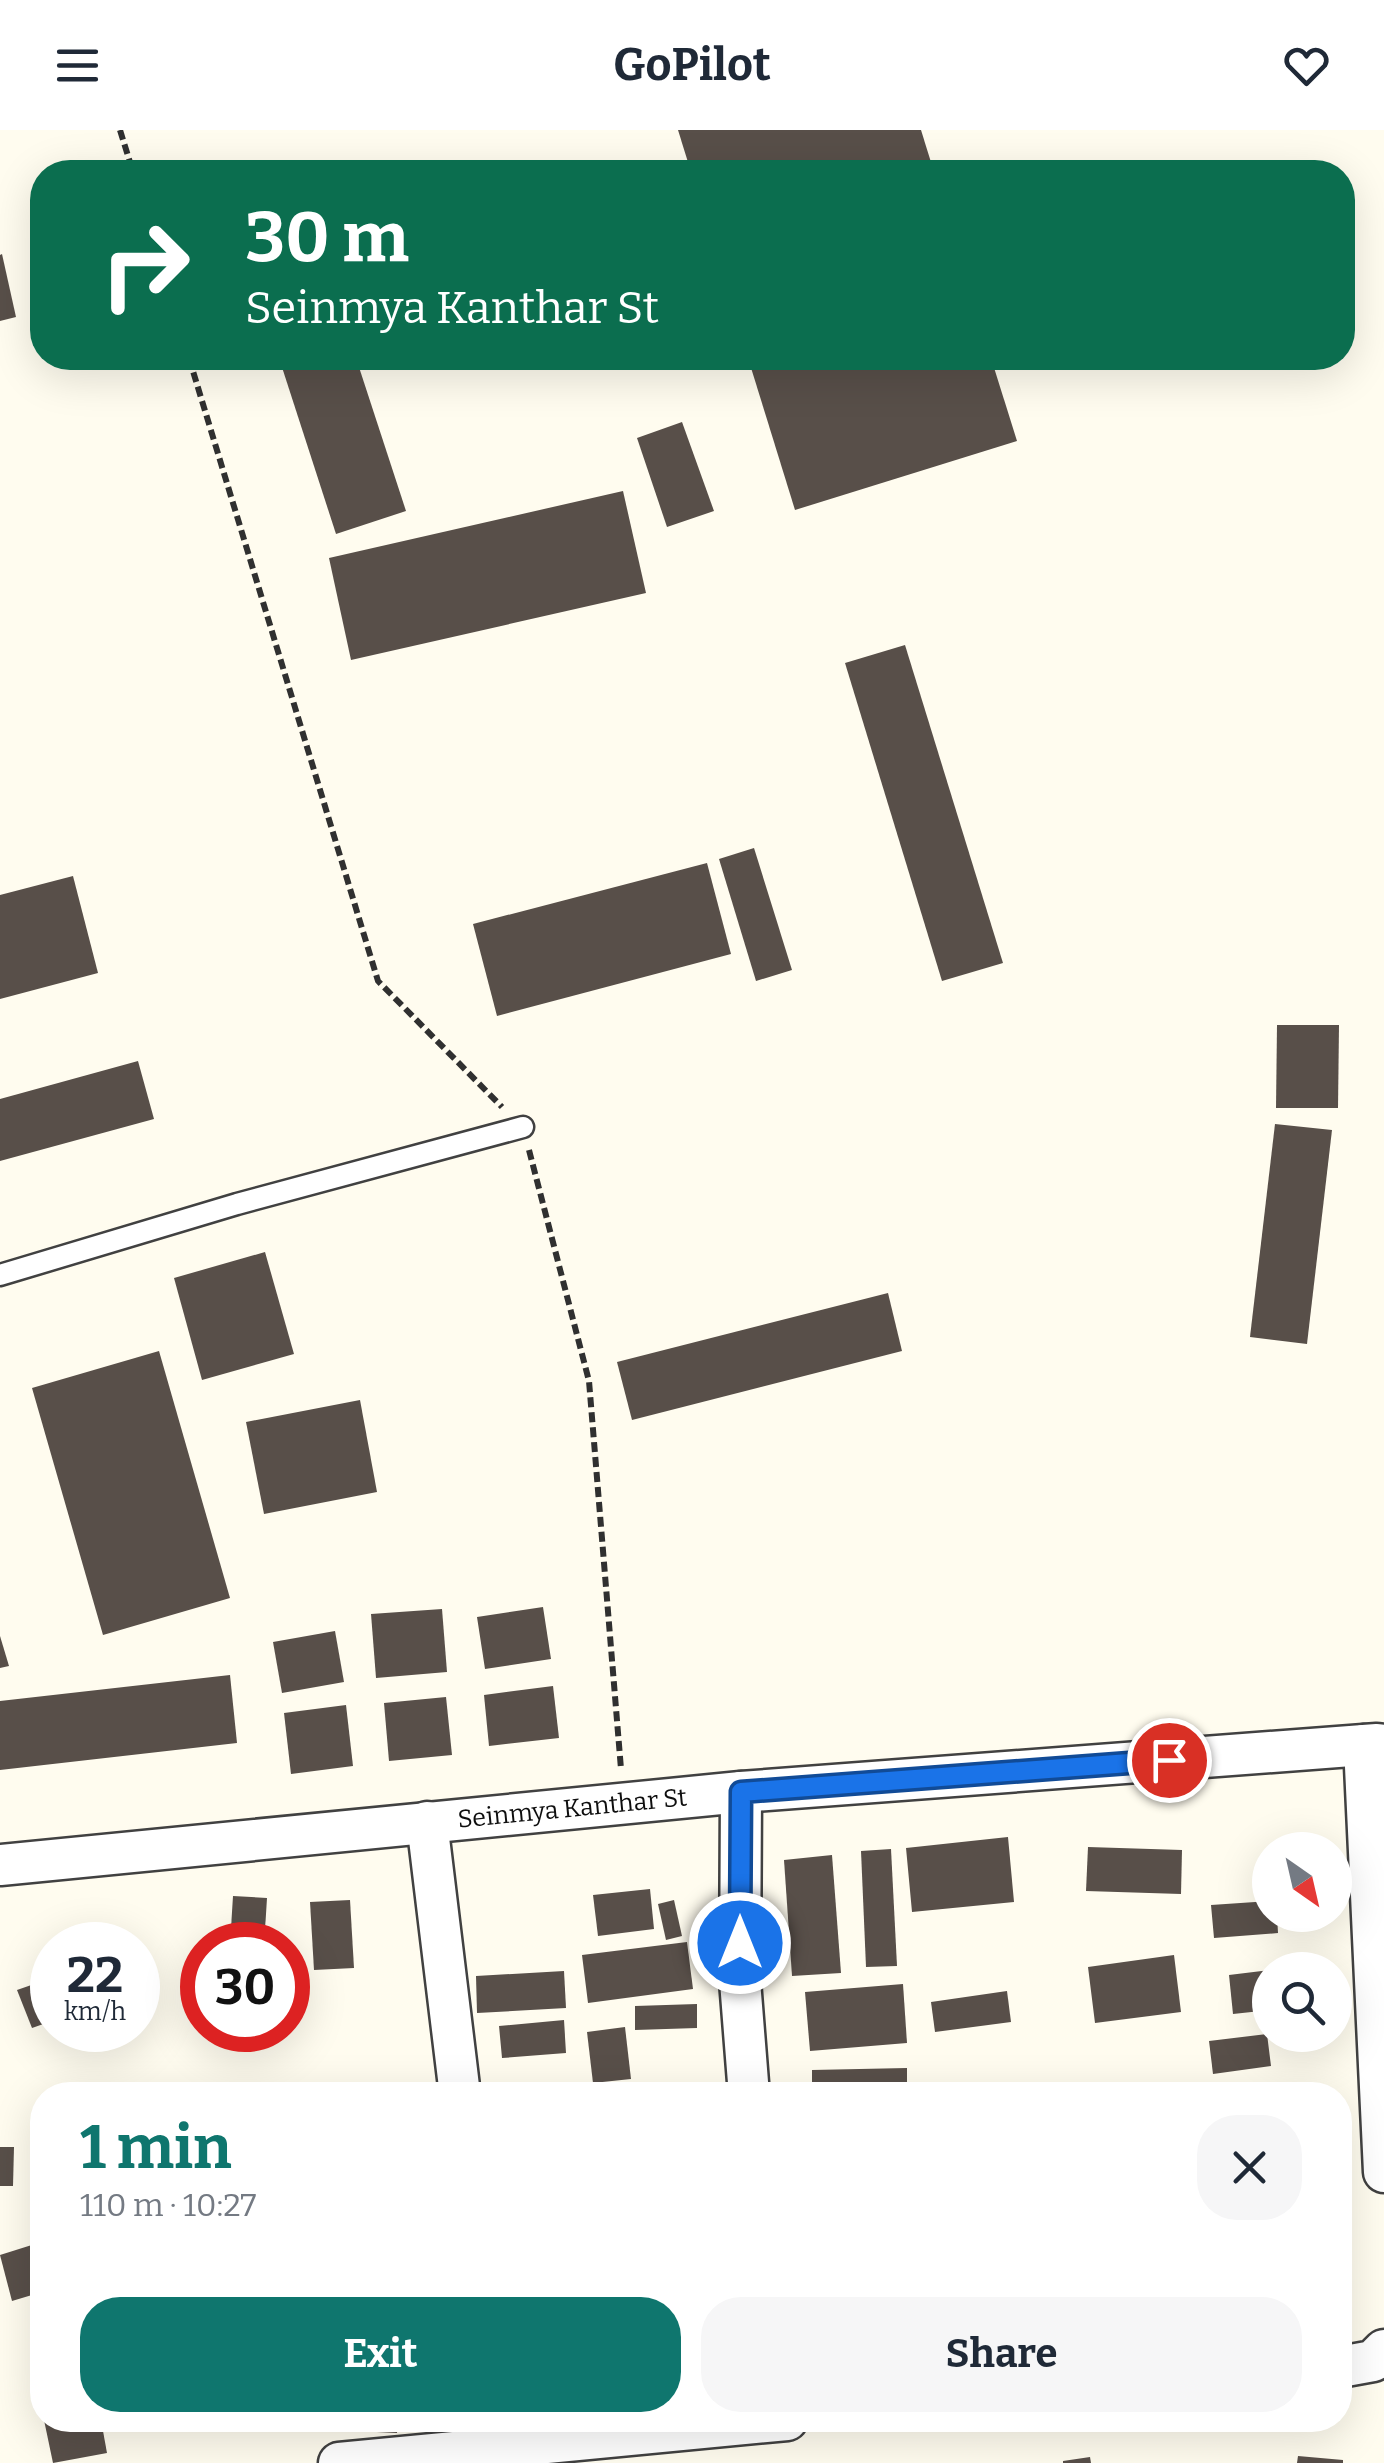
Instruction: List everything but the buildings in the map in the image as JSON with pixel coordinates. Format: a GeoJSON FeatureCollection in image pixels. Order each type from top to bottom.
{"type":"FeatureCollection","features":[{"type":"Feature","properties":{"kind":"street","name":"Seinmya Kanthar St"},"geometry":{"type":"LineString","coordinates":[[0,1864],[624,1802],[1374,1745]]}},
{"type":"Feature","properties":{"kind":"street"},"geometry":{"type":"LineString","coordinates":[[1374,1745],[1384,2172]]}},
{"type":"Feature","properties":{"kind":"street"},"geometry":{"type":"LineString","coordinates":[[741,1792],[740,1980],[749,2082]]}},
{"type":"Feature","properties":{"kind":"street"},"geometry":{"type":"LineString","coordinates":[[427,1822],[458,2082]]}},
{"type":"Feature","properties":{"kind":"street"},"geometry":{"type":"LineString","coordinates":[[1352,2365],[1373,2361],[1384,2350]]}},
{"type":"Feature","properties":{"kind":"street"},"geometry":{"type":"LineString","coordinates":[[338,2463],[506,2433]]}},
{"type":"Feature","properties":{"kind":"lane"},"geometry":{"type":"LineString","coordinates":[[0,1274],[237,1204],[523,1127]]}},
{"type":"Feature","properties":{"kind":"path"},"geometry":{"type":"LineString","coordinates":[[120,130],[129,160]]}},
{"type":"Feature","properties":{"kind":"path"},"geometry":{"type":"LineString","coordinates":[[193,370],[378,981],[523,1127],[589,1381],[624,1802]]}},
{"type":"Feature","properties":{"kind":"route"},"geometry":{"type":"LineString","coordinates":[[740,1943],[741,1792],[1169,1760]]}}]}
